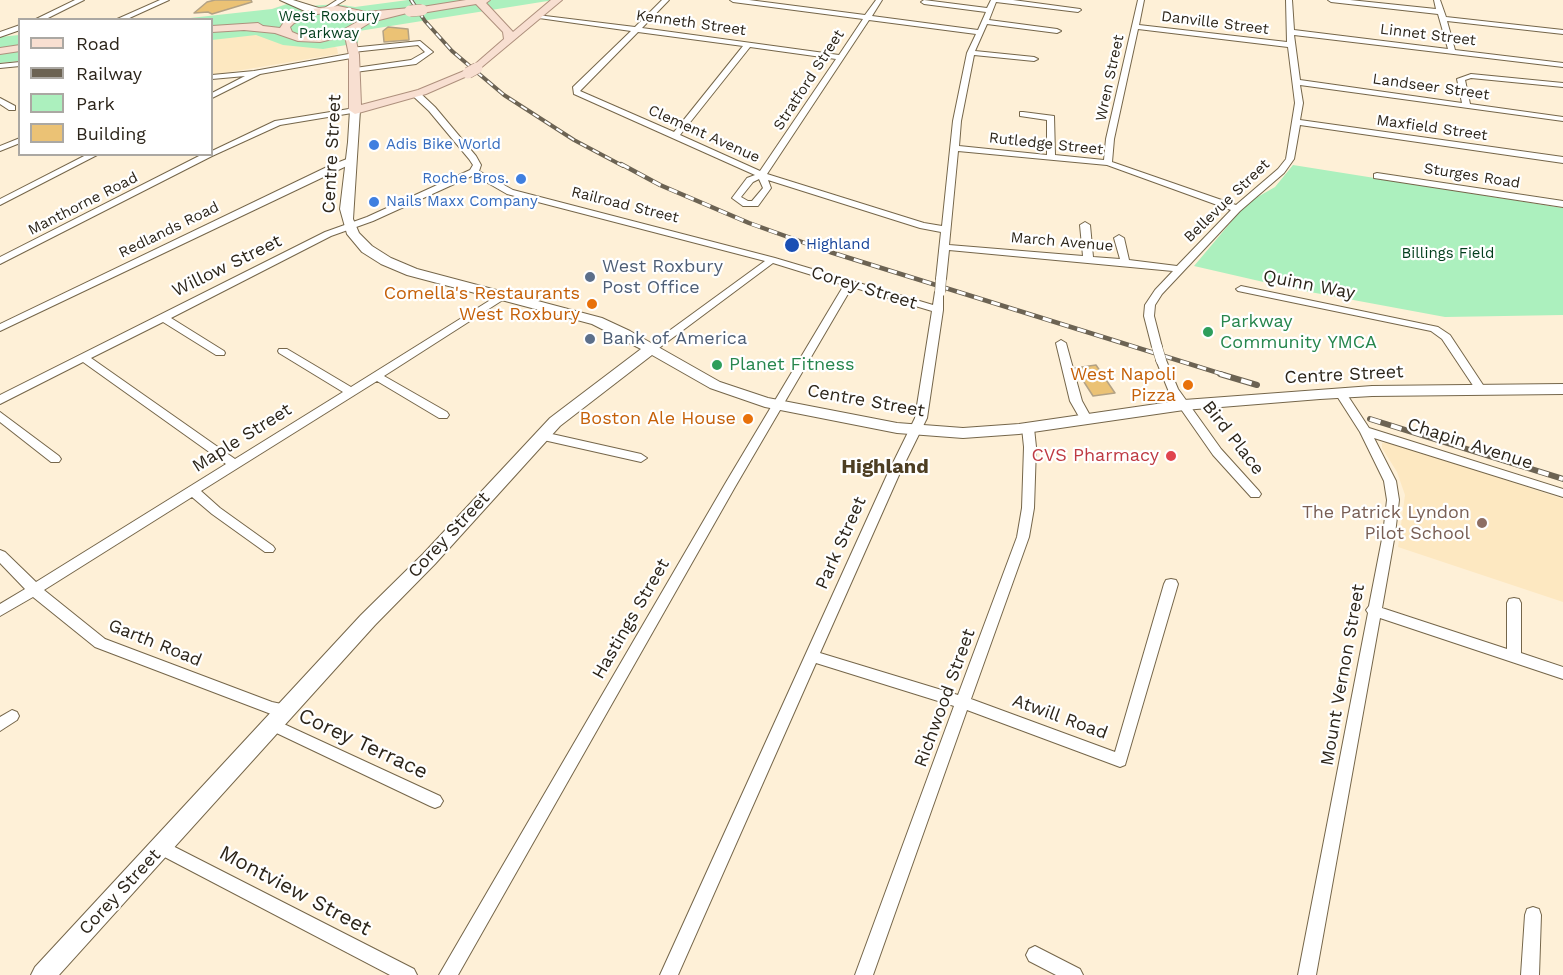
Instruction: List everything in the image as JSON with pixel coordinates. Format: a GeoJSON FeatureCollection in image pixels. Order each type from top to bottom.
{"type":"FeatureCollection","features":[{"type":"Feature","properties":{"kind":"main road"},"geometry":{"type":"LineString","coordinates":[[290,2],[322,10],[389,14],[481,0],[489,14],[508,31],[510,40]]}},
{"type":"Feature","properties":{"kind":"main road"},"geometry":{"type":"LineString","coordinates":[[355,110],[428,90],[472,71],[557,0]]}},
{"type":"Feature","properties":{"kind":"main road"},"geometry":{"type":"LineString","coordinates":[[287,34],[285,25],[296,17],[298,11],[290,2]]}},
{"type":"Feature","properties":{"kind":"main road"},"geometry":{"type":"LineString","coordinates":[[248,28],[322,10]]}},
{"type":"Feature","properties":{"kind":"main road"},"geometry":{"type":"LineString","coordinates":[[355,13],[360,18],[356,27]]}},
{"type":"Feature","properties":{"kind":"main road"},"geometry":{"type":"LineString","coordinates":[[320,39],[341,35],[389,14]]}},
{"type":"Feature","properties":{"kind":"main road","name":"Centre Street"},"geometry":{"type":"LineString","coordinates":[[356,27],[350,36],[355,70],[355,110],[346,208],[350,227],[367,249],[394,265],[420,274],[597,321],[725,390],[780,405],[914,431],[977,433],[1028,428],[1184,405],[1340,393],[1563,389]]}},
{"type":"Feature","properties":{"kind":"main road"},"geometry":{"type":"LineString","coordinates":[[213,29],[277,30],[302,39],[343,42],[353,50]]}},
{"type":"Feature","properties":{"kind":"main road"},"geometry":{"type":"LineString","coordinates":[[0,51],[18,48]]}},
{"type":"Feature","properties":{"kind":"main road","name":"Corey Street"},"geometry":{"type":"LineString","coordinates":[[43,975],[368,620],[543,436],[579,401],[651,349]]}},
{"type":"Feature","properties":{"kind":"street"},"geometry":{"type":"LineString","coordinates":[[41,18],[81,0]]}},
{"type":"Feature","properties":{"kind":"street"},"geometry":{"type":"LineString","coordinates":[[123,18],[166,0]]}},
{"type":"Feature","properties":{"kind":"street"},"geometry":{"type":"LineString","coordinates":[[322,10],[342,0]]}},
{"type":"Feature","properties":{"kind":"street","name":"Clement Avenue"},"geometry":{"type":"LineString","coordinates":[[666,0],[576,89],[577,92],[762,175],[924,226],[946,230]]}},
{"type":"Feature","properties":{"kind":"street"},"geometry":{"type":"LineString","coordinates":[[733,0],[774,2],[979,32]]}},
{"type":"Feature","properties":{"kind":"street","name":"Stratford Street"},"geometry":{"type":"LineString","coordinates":[[762,175],[879,0]]}},
{"type":"Feature","properties":{"kind":"street"},"geometry":{"type":"LineString","coordinates":[[995,0],[1078,10]]}},
{"type":"Feature","properties":{"kind":"street","name":"Park Street"},"geometry":{"type":"LineString","coordinates":[[669,975],[923,411],[942,279],[954,148],[971,53],[995,0]]}},
{"type":"Feature","properties":{"kind":"street","name":"Wren Street"},"geometry":{"type":"LineString","coordinates":[[1108,163],[1110,139],[1141,0]]}},
{"type":"Feature","properties":{"kind":"street","name":"Bellevue Street"},"geometry":{"type":"LineString","coordinates":[[1184,405],[1173,390],[1161,360],[1149,316],[1150,305],[1178,269],[1236,209],[1281,171],[1290,159],[1299,103],[1291,45],[1289,0]]}},
{"type":"Feature","properties":{"kind":"street"},"geometry":{"type":"LineString","coordinates":[[1331,0],[1563,32]]}},
{"type":"Feature","properties":{"kind":"street"},"geometry":{"type":"LineString","coordinates":[[1437,0],[1452,51]]}},
{"type":"Feature","properties":{"kind":"street"},"geometry":{"type":"LineString","coordinates":[[924,2],[989,10]]}},
{"type":"Feature","properties":{"kind":"street","name":"Kenneth Street"},"geometry":{"type":"LineString","coordinates":[[539,16],[840,57]]}},
{"type":"Feature","properties":{"kind":"street"},"geometry":{"type":"LineString","coordinates":[[984,22],[1057,31]]}},
{"type":"Feature","properties":{"kind":"street","name":"Danville Street"},"geometry":{"type":"LineString","coordinates":[[1135,27],[1291,45]]}},
{"type":"Feature","properties":{"kind":"street"},"geometry":{"type":"LineString","coordinates":[[0,35],[18,28]]}},
{"type":"Feature","properties":{"kind":"street","name":"Linnet Street"},"geometry":{"type":"LineString","coordinates":[[1290,32],[1563,64]]}},
{"type":"Feature","properties":{"kind":"street"},"geometry":{"type":"LineString","coordinates":[[213,77],[258,72],[353,50],[420,43],[429,52],[412,62],[355,70]]}},
{"type":"Feature","properties":{"kind":"street"},"geometry":{"type":"LineString","coordinates":[[675,136],[748,45]]}},
{"type":"Feature","properties":{"kind":"street"},"geometry":{"type":"LineString","coordinates":[[971,53],[1034,59]]}},
{"type":"Feature","properties":{"kind":"street"},"geometry":{"type":"LineString","coordinates":[[0,66],[18,64]]}},
{"type":"Feature","properties":{"kind":"street"},"geometry":{"type":"LineString","coordinates":[[213,95],[258,72]]}},
{"type":"Feature","properties":{"kind":"street"},"geometry":{"type":"LineString","coordinates":[[1467,106],[1461,79],[1472,76],[1563,85]]}},
{"type":"Feature","properties":{"kind":"street","name":"Landseer Street"},"geometry":{"type":"LineString","coordinates":[[1296,82],[1563,119]]}},
{"type":"Feature","properties":{"kind":"street"},"geometry":{"type":"LineString","coordinates":[[428,90],[432,109]]}},
{"type":"Feature","properties":{"kind":"street"},"geometry":{"type":"LineString","coordinates":[[416,94],[432,109],[473,158],[477,165],[474,172]]}},
{"type":"Feature","properties":{"kind":"street"},"geometry":{"type":"LineString","coordinates":[[0,100],[12,108],[0,112]]}},
{"type":"Feature","properties":{"kind":"street","name":"Manthorne Road"},"geometry":{"type":"LineString","coordinates":[[213,153],[278,123],[355,110]]}},
{"type":"Feature","properties":{"kind":"street"},"geometry":{"type":"LineString","coordinates":[[1023,114],[1051,118],[1050,158]]}},
{"type":"Feature","properties":{"kind":"street","name":"Maxfield Street"},"geometry":{"type":"LineString","coordinates":[[1297,122],[1563,160]]}},
{"type":"Feature","properties":{"kind":"street"},"geometry":{"type":"LineString","coordinates":[[0,149],[18,141]]}},
{"type":"Feature","properties":{"kind":"street","name":"Rutledge Street"},"geometry":{"type":"LineString","coordinates":[[954,148],[1108,163],[1236,209]]}},
{"type":"Feature","properties":{"kind":"street"},"geometry":{"type":"LineString","coordinates":[[0,202],[91,156]]}},
{"type":"Feature","properties":{"kind":"street","name":"Manthorne Road"},"geometry":{"type":"LineString","coordinates":[[0,261],[207,156]]}},
{"type":"Feature","properties":{"kind":"street","name":"Redlands Road"},"geometry":{"type":"LineString","coordinates":[[0,328],[352,160]]}},
{"type":"Feature","properties":{"kind":"street","name":"Willow Street"},"geometry":{"type":"LineString","coordinates":[[0,400],[328,234],[350,227],[474,172]]}},
{"type":"Feature","properties":{"kind":"street","name":"Railroad Street"},"geometry":{"type":"LineString","coordinates":[[474,172],[510,192],[772,260]]}},
{"type":"Feature","properties":{"kind":"street","name":"Sturges Road"},"geometry":{"type":"LineString","coordinates":[[1377,176],[1563,204]]}},
{"type":"Feature","properties":{"kind":"street"},"geometry":{"type":"LineString","coordinates":[[1085,225],[1088,260]]}},
{"type":"Feature","properties":{"kind":"street"},"geometry":{"type":"LineString","coordinates":[[1119,238],[1125,262]]}},
{"type":"Feature","properties":{"kind":"street","name":"March Avenue"},"geometry":{"type":"LineString","coordinates":[[945,247],[1125,262],[1178,269]]}},
{"type":"Feature","properties":{"kind":"street","name":"Corey Street"},"geometry":{"type":"LineString","coordinates":[[651,349],[772,260],[938,310]]}},
{"type":"Feature","properties":{"kind":"street","name":"Hastings Street"},"geometry":{"type":"LineString","coordinates":[[448,975],[729,488],[850,284]]}},
{"type":"Feature","properties":{"kind":"street","name":"Quinn Way"},"geometry":{"type":"LineString","coordinates":[[1241,289],[1434,329],[1446,337],[1482,391]]}},
{"type":"Feature","properties":{"kind":"street","name":"Maple Street"},"geometry":{"type":"LineString","coordinates":[[0,611],[504,296]]}},
{"type":"Feature","properties":{"kind":"street"},"geometry":{"type":"LineString","coordinates":[[163,317],[220,353]]}},
{"type":"Feature","properties":{"kind":"street"},"geometry":{"type":"LineString","coordinates":[[1061,343],[1076,401],[1086,419]]}},
{"type":"Feature","properties":{"kind":"street"},"geometry":{"type":"LineString","coordinates":[[283,351],[350,391]]}},
{"type":"Feature","properties":{"kind":"street"},"geometry":{"type":"LineString","coordinates":[[82,357],[234,464]]}},
{"type":"Feature","properties":{"kind":"street"},"geometry":{"type":"LineString","coordinates":[[375,375],[443,416]]}},
{"type":"Feature","properties":{"kind":"street","name":"Mount Vernon Street"},"geometry":{"type":"LineString","coordinates":[[1307,975],[1344,781],[1373,610],[1389,534],[1393,500],[1390,482],[1365,431],[1340,393]]}},
{"type":"Feature","properties":{"kind":"street","name":"Bird Place"},"geometry":{"type":"LineString","coordinates":[[1184,405],[1217,452],[1255,494]]}},
{"type":"Feature","properties":{"kind":"street"},"geometry":{"type":"LineString","coordinates":[[0,416],[54,459]]}},
{"type":"Feature","properties":{"kind":"street","name":"Richwood Street"},"geometry":{"type":"LineString","coordinates":[[864,975],[1025,529],[1030,447],[1028,428]]}},
{"type":"Feature","properties":{"kind":"street","name":"Chapin Avenue"},"geometry":{"type":"LineString","coordinates":[[1365,431],[1563,493]]}},
{"type":"Feature","properties":{"kind":"street"},"geometry":{"type":"LineString","coordinates":[[543,436],[641,458]]}},
{"type":"Feature","properties":{"kind":"street"},"geometry":{"type":"LineString","coordinates":[[192,490],[216,511],[269,549]]}},
{"type":"Feature","properties":{"kind":"street","name":"Garth Road"},"geometry":{"type":"LineString","coordinates":[[0,555],[34,589],[100,643],[271,708],[280,718]]}},
{"type":"Feature","properties":{"kind":"street","name":"Atwill Road"},"geometry":{"type":"LineString","coordinates":[[813,656],[964,703],[1120,760],[1143,675],[1172,584]]}},
{"type":"Feature","properties":{"kind":"street"},"geometry":{"type":"LineString","coordinates":[[1514,603],[1514,656]]}},
{"type":"Feature","properties":{"kind":"street"},"geometry":{"type":"LineString","coordinates":[[1373,610],[1563,673]]}},
{"type":"Feature","properties":{"kind":"street","name":"Corey Terrace"},"geometry":{"type":"LineString","coordinates":[[280,718],[435,801]]}},
{"type":"Feature","properties":{"kind":"street","name":"Montview Street"},"geometry":{"type":"LineString","coordinates":[[161,847],[398,973]]}},
{"type":"Feature","properties":{"kind":"street"},"geometry":{"type":"LineString","coordinates":[[1530,975],[1533,915]]}},
{"type":"Feature","properties":{"kind":"street"},"geometry":{"type":"LineString","coordinates":[[1035,955],[1074,975]]}},
{"type":"Feature","properties":{"kind":"shaded area"},"geometry":{"type":"Polygon","coordinates":[[[253,32],[330,45],[337,48],[338,54],[213,75],[213,33],[253,32]]]}},
{"type":"Feature","properties":{"kind":"shaded area","name":"The Patrick Lyndon Pilot School"},"geometry":{"type":"Polygon","coordinates":[[[1390,442],[1563,499],[1563,602],[1398,547],[1405,495],[1397,472],[1382,448],[1382,443],[1390,442]]]}},
{"type":"Feature","properties":{"kind":"green space","name":"West Roxbury Parkway"},"geometry":{"type":"Polygon","coordinates":[[[408,0],[554,0],[359,31],[358,43],[323,49],[283,45],[256,35],[213,40],[213,18],[190,18],[272,9],[296,1],[311,6],[336,4],[355,7],[408,0]]]}},
{"type":"Feature","properties":{"kind":"green space"},"geometry":{"type":"Polygon","coordinates":[[[18,35],[18,61],[0,63],[0,37],[18,35]]]}},
{"type":"Feature","properties":{"kind":"green space","name":"Billings Field"},"geometry":{"type":"Polygon","coordinates":[[[1293,165],[1563,208],[1563,315],[1445,317],[1294,289],[1194,266],[1247,203],[1275,187],[1293,165]]]}},
{"type":"Feature","properties":{"kind":"building"},"geometry":{"type":"Polygon","coordinates":[[[251,0],[252,2],[212,14],[194,13],[207,2],[251,0]]]}},
{"type":"Feature","properties":{"kind":"building"},"geometry":{"type":"Polygon","coordinates":[[[388,27],[408,29],[409,40],[384,42],[383,31],[388,27]]]}},
{"type":"Feature","properties":{"kind":"building"},"geometry":{"type":"Polygon","coordinates":[[[1096,365],[1115,393],[1093,396],[1075,368],[1096,365]]]}},
{"type":"Feature","properties":{"kind":"railway"},"geometry":{"type":"LineString","coordinates":[[411,0],[425,21],[452,51],[504,95],[574,140],[623,166]]}},
{"type":"Feature","properties":{"kind":"railway"},"geometry":{"type":"LineString","coordinates":[[621,164],[660,185],[749,223],[830,252],[1225,375]]}},
{"type":"Feature","properties":{"kind":"railway"},"geometry":{"type":"LineString","coordinates":[[1220,374],[1257,385]]}},
{"type":"Feature","properties":{"kind":"railway"},"geometry":{"type":"LineString","coordinates":[[1370,419],[1563,479]]}},
{"type":"Feature","properties":{"kind":"place","name":"Adis Bike World"},"geometry":{"type":"Point","coordinates":[374,145]}},
{"type":"Feature","properties":{"kind":"place","name":"Roche Bros."},"geometry":{"type":"Point","coordinates":[521,179]}},
{"type":"Feature","properties":{"kind":"place","name":"Nails Maxx Company"},"geometry":{"type":"Point","coordinates":[374,202]}},
{"type":"Feature","properties":{"kind":"place","name":"Highland"},"geometry":{"type":"Point","coordinates":[792,245]}},
{"type":"Feature","properties":{"kind":"place","name":"West Roxbury Post Office"},"geometry":{"type":"Point","coordinates":[590,277]}},
{"type":"Feature","properties":{"kind":"place","name":"Comella's Restaurants West Roxbury"},"geometry":{"type":"Point","coordinates":[592,304]}},
{"type":"Feature","properties":{"kind":"place","name":"Parkway Community YMCA"},"geometry":{"type":"Point","coordinates":[1208,332]}},
{"type":"Feature","properties":{"kind":"place","name":"Bank of America"},"geometry":{"type":"Point","coordinates":[590,339]}},
{"type":"Feature","properties":{"kind":"place","name":"Planet Fitness"},"geometry":{"type":"Point","coordinates":[717,365]}},
{"type":"Feature","properties":{"kind":"place","name":"West Napoli Pizza"},"geometry":{"type":"Point","coordinates":[1188,385]}},
{"type":"Feature","properties":{"kind":"place","name":"Boston Ale House"},"geometry":{"type":"Point","coordinates":[748,419]}},
{"type":"Feature","properties":{"kind":"place","name":"CVS Pharmacy"},"geometry":{"type":"Point","coordinates":[1171,456]}},
{"type":"Feature","properties":{"kind":"place","name":"The Patrick Lyndon Pilot School"},"geometry":{"type":"Point","coordinates":[1482,523]}},
{"type":"Feature","properties":{"kind":"district","name":"Highland"},"geometry":{"type":"Point","coordinates":[885,467]}}]}
